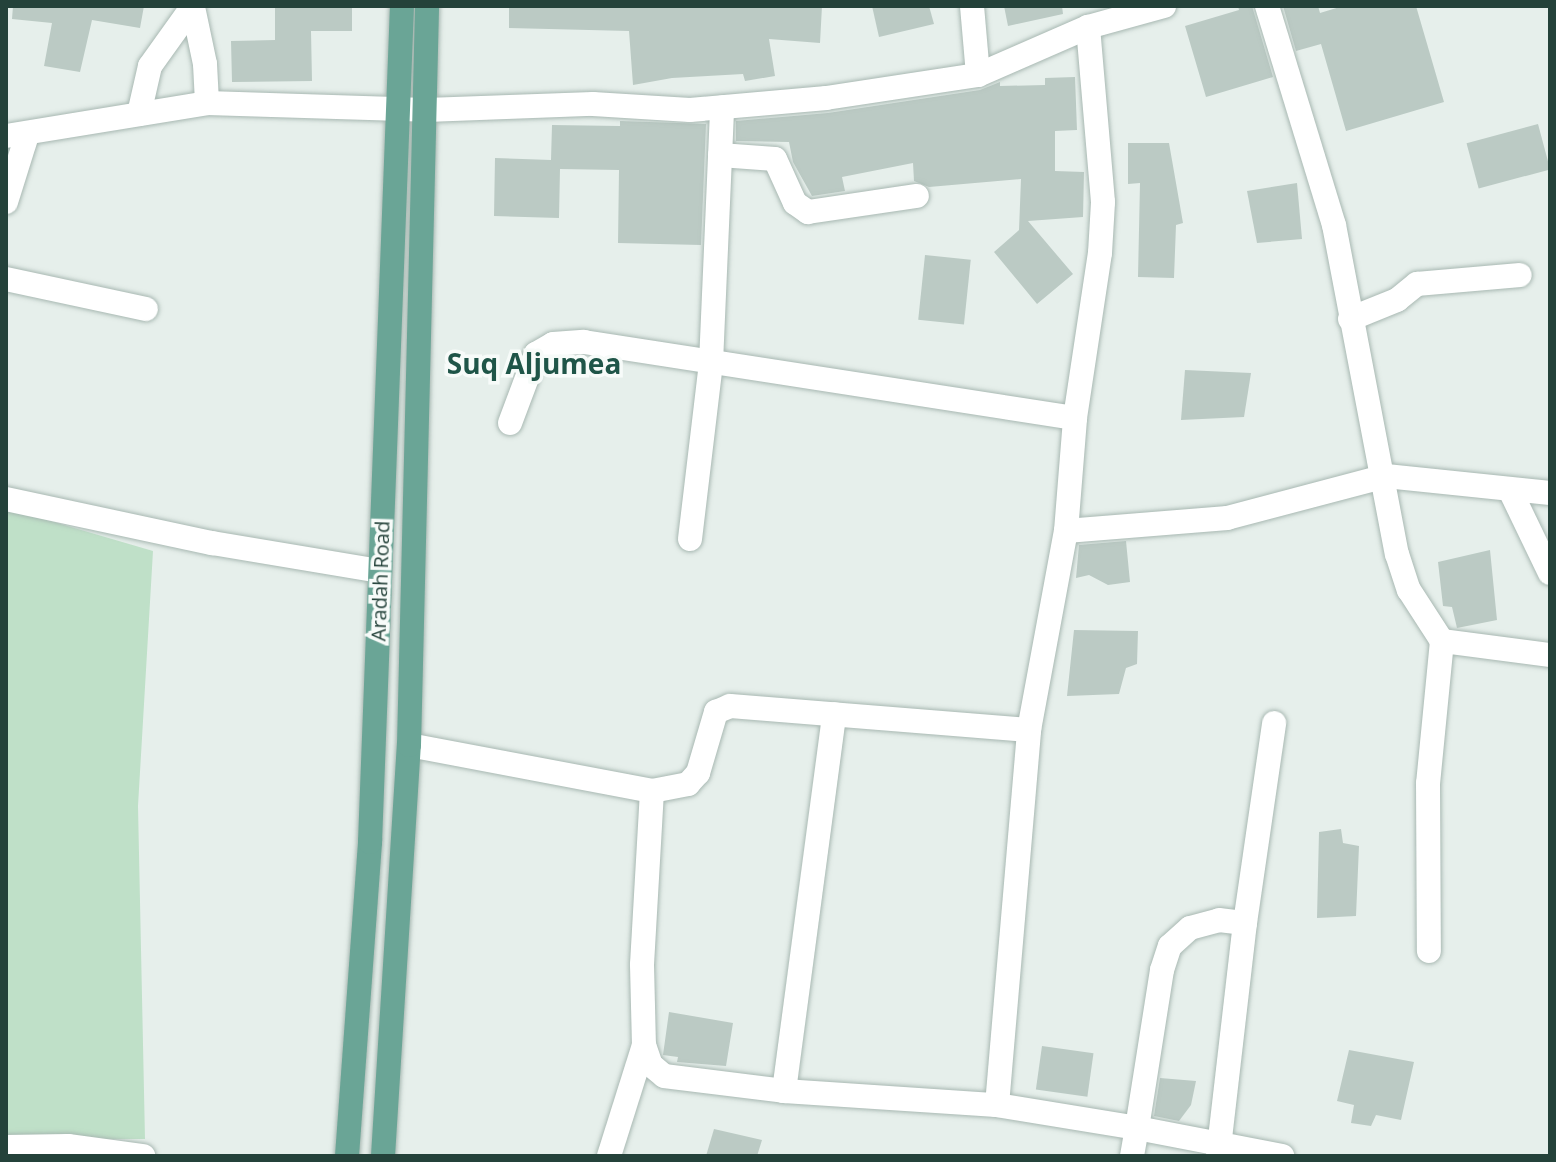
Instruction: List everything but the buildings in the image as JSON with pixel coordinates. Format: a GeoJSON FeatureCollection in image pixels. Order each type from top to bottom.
{"type":"FeatureCollection","features":[{"type":"Feature","properties":{"kind":"main road","name":"Aradah Road"},"geometry":{"type":"LineString","coordinates":[[347,1156],[370,842],[402,6]]}},
{"type":"Feature","properties":{"kind":"main road","name":"Aradah Road"},"geometry":{"type":"LineString","coordinates":[[386,1155],[409,745],[427,6]]}},
{"type":"Feature","properties":{"kind":"street"},"geometry":{"type":"LineString","coordinates":[[193,6],[205,64],[207,103]]}},
{"type":"Feature","properties":{"kind":"street"},"geometry":{"type":"LineString","coordinates":[[139,114],[150,66],[193,6]]}},
{"type":"Feature","properties":{"kind":"street"},"geometry":{"type":"LineString","coordinates":[[972,6],[978,75]]}},
{"type":"Feature","properties":{"kind":"street"},"geometry":{"type":"LineString","coordinates":[[6,202],[16,136],[139,114],[207,103],[426,110],[722,107],[826,98],[978,75],[1088,27],[1164,6]]}},
{"type":"Feature","properties":{"kind":"street"},"geometry":{"type":"LineString","coordinates":[[1267,6],[1334,225],[1350,319],[1386,476],[1397,554],[1409,590],[1442,641],[1428,783],[1429,951]]}},
{"type":"Feature","properties":{"kind":"street"},"geometry":{"type":"LineString","coordinates":[[997,1105],[1029,730],[1066,531],[1075,418],[1100,253],[1103,202],[1088,27]]}},
{"type":"Feature","properties":{"kind":"street"},"geometry":{"type":"LineString","coordinates":[[690,539],[711,363],[722,107]]}},
{"type":"Feature","properties":{"kind":"street"},"geometry":{"type":"LineString","coordinates":[[720,155],[775,159],[795,203],[808,212],[917,196]]}},
{"type":"Feature","properties":{"kind":"street"},"geometry":{"type":"LineString","coordinates":[[1350,319],[1397,300],[1417,284],[1520,275]]}},
{"type":"Feature","properties":{"kind":"street"},"geometry":{"type":"LineString","coordinates":[[6,279],[146,309]]}},
{"type":"Feature","properties":{"kind":"street"},"geometry":{"type":"LineString","coordinates":[[510,423],[528,368],[536,354],[553,344],[584,342],[1075,418]]}},
{"type":"Feature","properties":{"kind":"street"},"geometry":{"type":"LineString","coordinates":[[1066,531],[1227,518],[1342,483],[1386,476],[1550,493]]}},
{"type":"Feature","properties":{"kind":"street"},"geometry":{"type":"LineString","coordinates":[[1510,490],[1550,573]]}},
{"type":"Feature","properties":{"kind":"street"},"geometry":{"type":"LineString","coordinates":[[6,499],[212,543],[380,571]]}},
{"type":"Feature","properties":{"kind":"street"},"geometry":{"type":"LineString","coordinates":[[1442,641],[1550,655]]}},
{"type":"Feature","properties":{"kind":"street"},"geometry":{"type":"LineString","coordinates":[[409,745],[652,791],[688,784],[698,773],[721,707],[1029,730]]}},
{"type":"Feature","properties":{"kind":"street"},"geometry":{"type":"LineString","coordinates":[[784,1091],[834,714]]}},
{"type":"Feature","properties":{"kind":"street"},"geometry":{"type":"LineString","coordinates":[[1219,1150],[1245,923],[1274,723]]}},
{"type":"Feature","properties":{"kind":"street"},"geometry":{"type":"LineString","coordinates":[[652,791],[642,965],[644,1045],[651,1065],[664,1076],[784,1091],[997,1105],[1137,1128],[1219,1150],[1282,1156]]}},
{"type":"Feature","properties":{"kind":"street"},"geometry":{"type":"LineString","coordinates":[[1132,1156],[1162,970],[1170,946],[1190,928],[1219,920],[1245,923]]}},
{"type":"Feature","properties":{"kind":"street"},"geometry":{"type":"LineString","coordinates":[[609,1156],[644,1045]]}},
{"type":"Feature","properties":{"kind":"street"},"geometry":{"type":"LineString","coordinates":[[6,1147],[68,1146],[143,1156]]}},
{"type":"Feature","properties":{"kind":"green space"},"geometry":{"type":"Polygon","coordinates":[[[6,508],[153,551],[138,806],[145,1139],[8,1139],[6,508]]]}},
{"type":"Feature","properties":{"kind":"district","name":"Suq Aljumea"},"geometry":{"type":"Point","coordinates":[534,363]}}]}
